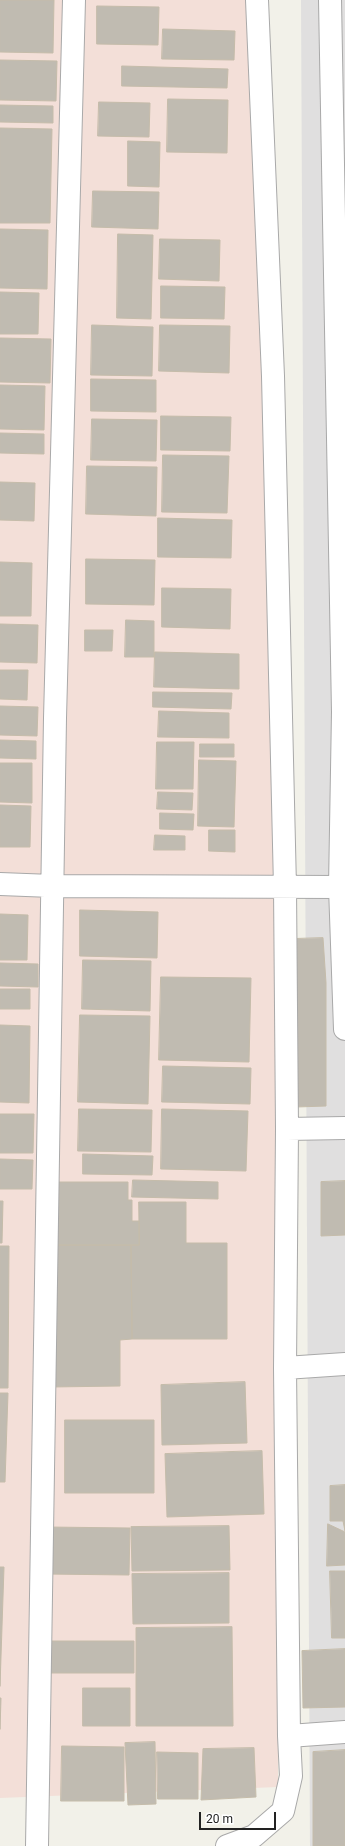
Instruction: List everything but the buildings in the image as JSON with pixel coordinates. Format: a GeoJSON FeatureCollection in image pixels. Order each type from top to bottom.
{"type":"FeatureCollection","features":[{"type":"Feature","properties":{"kind":"street"},"geometry":{"type":"LineString","coordinates":[[37,1846],[55,726],[74,0]]}},
{"type":"Feature","properties":{"kind":"street"},"geometry":{"type":"LineString","coordinates":[[227,1846],[254,1836],[283,1811],[291,1776],[289,1736],[285,1368],[287,1129],[285,887],[273,376],[257,0]]}},
{"type":"Feature","properties":{"kind":"street"},"geometry":{"type":"LineString","coordinates":[[330,0],[343,712],[340,887],[345,1029]]}},
{"type":"Feature","properties":{"kind":"street"},"geometry":{"type":"LineString","coordinates":[[0,884],[52,886],[340,887]]}},
{"type":"Feature","properties":{"kind":"street"},"geometry":{"type":"LineString","coordinates":[[287,1129],[345,1128]]}},
{"type":"Feature","properties":{"kind":"street"},"geometry":{"type":"LineString","coordinates":[[285,1368],[345,1364]]}},
{"type":"Feature","properties":{"kind":"street"},"geometry":{"type":"LineString","coordinates":[[289,1736],[345,1732]]}},
{"type":"Feature","properties":{"kind":"shaded area"},"geometry":{"type":"Polygon","coordinates":[[[0,0],[256,0],[277,846],[278,1787],[0,1798],[0,0]]]}},
{"type":"Feature","properties":{"kind":"shaded area"},"geometry":{"type":"Polygon","coordinates":[[[301,0],[345,0],[345,1846],[310,1846],[301,0]]]}}]}
